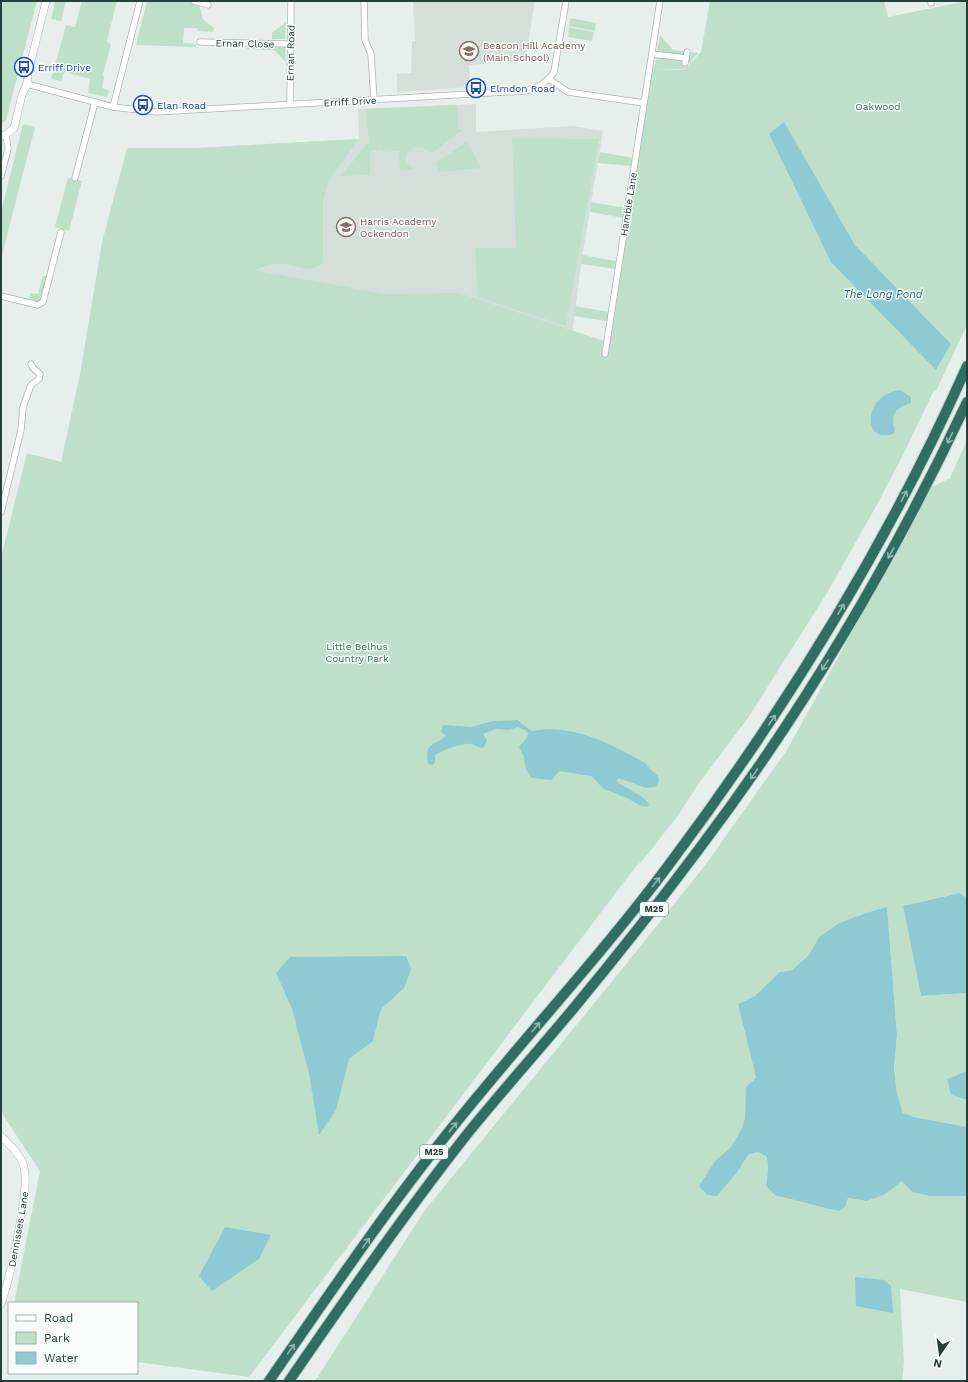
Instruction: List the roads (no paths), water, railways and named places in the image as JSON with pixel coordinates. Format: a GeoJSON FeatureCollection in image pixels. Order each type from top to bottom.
{"type":"FeatureCollection","features":[{"type":"Feature","properties":{"kind":"highway","name":"M25"},"geometry":{"type":"LineString","coordinates":[[269,1381],[373,1233],[448,1133],[641,901],[738,770],[797,682],[860,578],[917,471],[967,366]]}},
{"type":"Feature","properties":{"kind":"highway","name":"M25"},"geometry":{"type":"LineString","coordinates":[[289,1381],[372,1263],[456,1149],[641,925],[747,784],[815,681],[873,584],[919,500],[967,402]]}},
{"type":"Feature","properties":{"kind":"street"},"geometry":{"type":"LineString","coordinates":[[1,176],[8,149],[3,136],[14,128],[22,95],[27,84],[28,73],[46,1]]}},
{"type":"Feature","properties":{"kind":"street"},"geometry":{"type":"LineString","coordinates":[[113,107],[140,1]]}},
{"type":"Feature","properties":{"kind":"street"},"geometry":{"type":"LineString","coordinates":[[194,1],[208,5]]}},
{"type":"Feature","properties":{"kind":"street","name":"Ernan Road"},"geometry":{"type":"LineString","coordinates":[[290,104],[291,1]]}},
{"type":"Feature","properties":{"kind":"street"},"geometry":{"type":"LineString","coordinates":[[364,1],[365,40],[371,54],[374,100]]}},
{"type":"Feature","properties":{"kind":"street"},"geometry":{"type":"LineString","coordinates":[[566,1],[554,72],[549,79],[568,92],[644,103]]}},
{"type":"Feature","properties":{"kind":"street","name":"Hamble Lane"},"geometry":{"type":"LineString","coordinates":[[606,354],[660,1]]}},
{"type":"Feature","properties":{"kind":"street","name":"Ernan Close"},"geometry":{"type":"LineString","coordinates":[[200,42],[290,44]]}},
{"type":"Feature","properties":{"kind":"street"},"geometry":{"type":"LineString","coordinates":[[652,54],[686,58]]}},
{"type":"Feature","properties":{"kind":"street","name":"Erriff Drive"},"geometry":{"type":"LineString","coordinates":[[27,84],[113,107],[156,112],[525,91],[537,88],[549,79]]}},
{"type":"Feature","properties":{"kind":"street"},"geometry":{"type":"LineString","coordinates":[[75,178],[95,102]]}},
{"type":"Feature","properties":{"kind":"street"},"geometry":{"type":"LineString","coordinates":[[1,296],[38,305],[43,302],[61,232]]}},
{"type":"Feature","properties":{"kind":"street"},"geometry":{"type":"LineString","coordinates":[[1,512],[21,430],[23,407],[31,385],[39,379],[40,374],[31,364]]}},
{"type":"Feature","properties":{"kind":"street"},"geometry":{"type":"LineString","coordinates":[[1,488],[7,489]]}},
{"type":"Feature","properties":{"kind":"street","name":"Dennisses Lane"},"geometry":{"type":"LineString","coordinates":[[1,1136],[19,1156],[24,1167],[25,1188],[17,1242],[7,1286],[1,1304]]}},
{"type":"Feature","properties":{"kind":"water","name":"The Long Pond"},"geometry":{"type":"Polygon","coordinates":[[[784,122],[855,245],[951,344],[936,370],[831,262],[769,134],[784,122]]]}},
{"type":"Feature","properties":{"kind":"water"},"geometry":{"type":"Polygon","coordinates":[[[900,390],[911,397],[911,403],[901,407],[895,412],[893,420],[895,430],[893,434],[882,435],[875,432],[871,425],[871,417],[874,408],[888,393],[900,390]]]}},
{"type":"Feature","properties":{"kind":"water"},"geometry":{"type":"Polygon","coordinates":[[[518,720],[532,731],[547,729],[561,730],[591,737],[605,742],[645,763],[658,776],[659,781],[656,787],[646,788],[619,778],[616,781],[640,795],[649,805],[647,807],[639,805],[627,798],[604,789],[591,776],[559,771],[552,780],[532,778],[526,770],[524,757],[519,747],[527,737],[528,733],[518,727],[508,730],[496,729],[483,734],[487,740],[484,747],[481,748],[472,744],[464,744],[453,747],[435,755],[435,762],[433,765],[428,764],[427,752],[429,748],[446,736],[441,732],[443,725],[471,727],[493,721],[518,720]]]}},
{"type":"Feature","properties":{"kind":"water"},"geometry":{"type":"Polygon","coordinates":[[[960,893],[967,898],[967,993],[921,996],[903,906],[960,893]]]}},
{"type":"Feature","properties":{"kind":"water"},"geometry":{"type":"Polygon","coordinates":[[[887,907],[897,1035],[894,1067],[897,1094],[903,1113],[914,1117],[967,1127],[967,1196],[929,1196],[912,1192],[902,1181],[884,1195],[867,1201],[848,1198],[845,1207],[839,1211],[775,1195],[766,1186],[768,1170],[767,1157],[758,1152],[748,1155],[738,1171],[717,1196],[707,1195],[699,1186],[716,1160],[731,1147],[742,1128],[745,1118],[746,1087],[756,1078],[738,1004],[755,996],[780,972],[792,970],[809,955],[819,937],[839,923],[887,907]]]}},
{"type":"Feature","properties":{"kind":"water"},"geometry":{"type":"Polygon","coordinates":[[[406,956],[411,969],[404,988],[381,1009],[373,1041],[349,1059],[336,1110],[319,1135],[309,1073],[292,1009],[276,973],[290,957],[406,956]]]}},
{"type":"Feature","properties":{"kind":"water"},"geometry":{"type":"Polygon","coordinates":[[[967,1071],[967,1100],[951,1095],[947,1079],[967,1071]]]}},
{"type":"Feature","properties":{"kind":"water"},"geometry":{"type":"Polygon","coordinates":[[[225,1227],[271,1235],[259,1259],[212,1291],[199,1276],[225,1227]]]}},
{"type":"Feature","properties":{"kind":"water"},"geometry":{"type":"Polygon","coordinates":[[[855,1277],[884,1280],[891,1286],[893,1313],[856,1306],[855,1277]]]}},
{"type":"Feature","properties":{"kind":"place","name":"Beacon Hill Academy (Main School)"},"geometry":{"type":"Point","coordinates":[469,51]}},
{"type":"Feature","properties":{"kind":"place","name":"Erriff Drive"},"geometry":{"type":"Point","coordinates":[24,67]}},
{"type":"Feature","properties":{"kind":"place","name":"Elmdon Road"},"geometry":{"type":"Point","coordinates":[476,88]}},
{"type":"Feature","properties":{"kind":"place","name":"Elan Road"},"geometry":{"type":"Point","coordinates":[143,105]}},
{"type":"Feature","properties":{"kind":"place","name":"Harris Academy Ockendon"},"geometry":{"type":"Point","coordinates":[346,227]}},
{"type":"Feature","properties":{"kind":"park label","name":"Oakwood"},"geometry":{"type":"Point","coordinates":[878,106]}},
{"type":"Feature","properties":{"kind":"park label","name":"Little Belhus Country Park"},"geometry":{"type":"Point","coordinates":[357,652]}}]}
